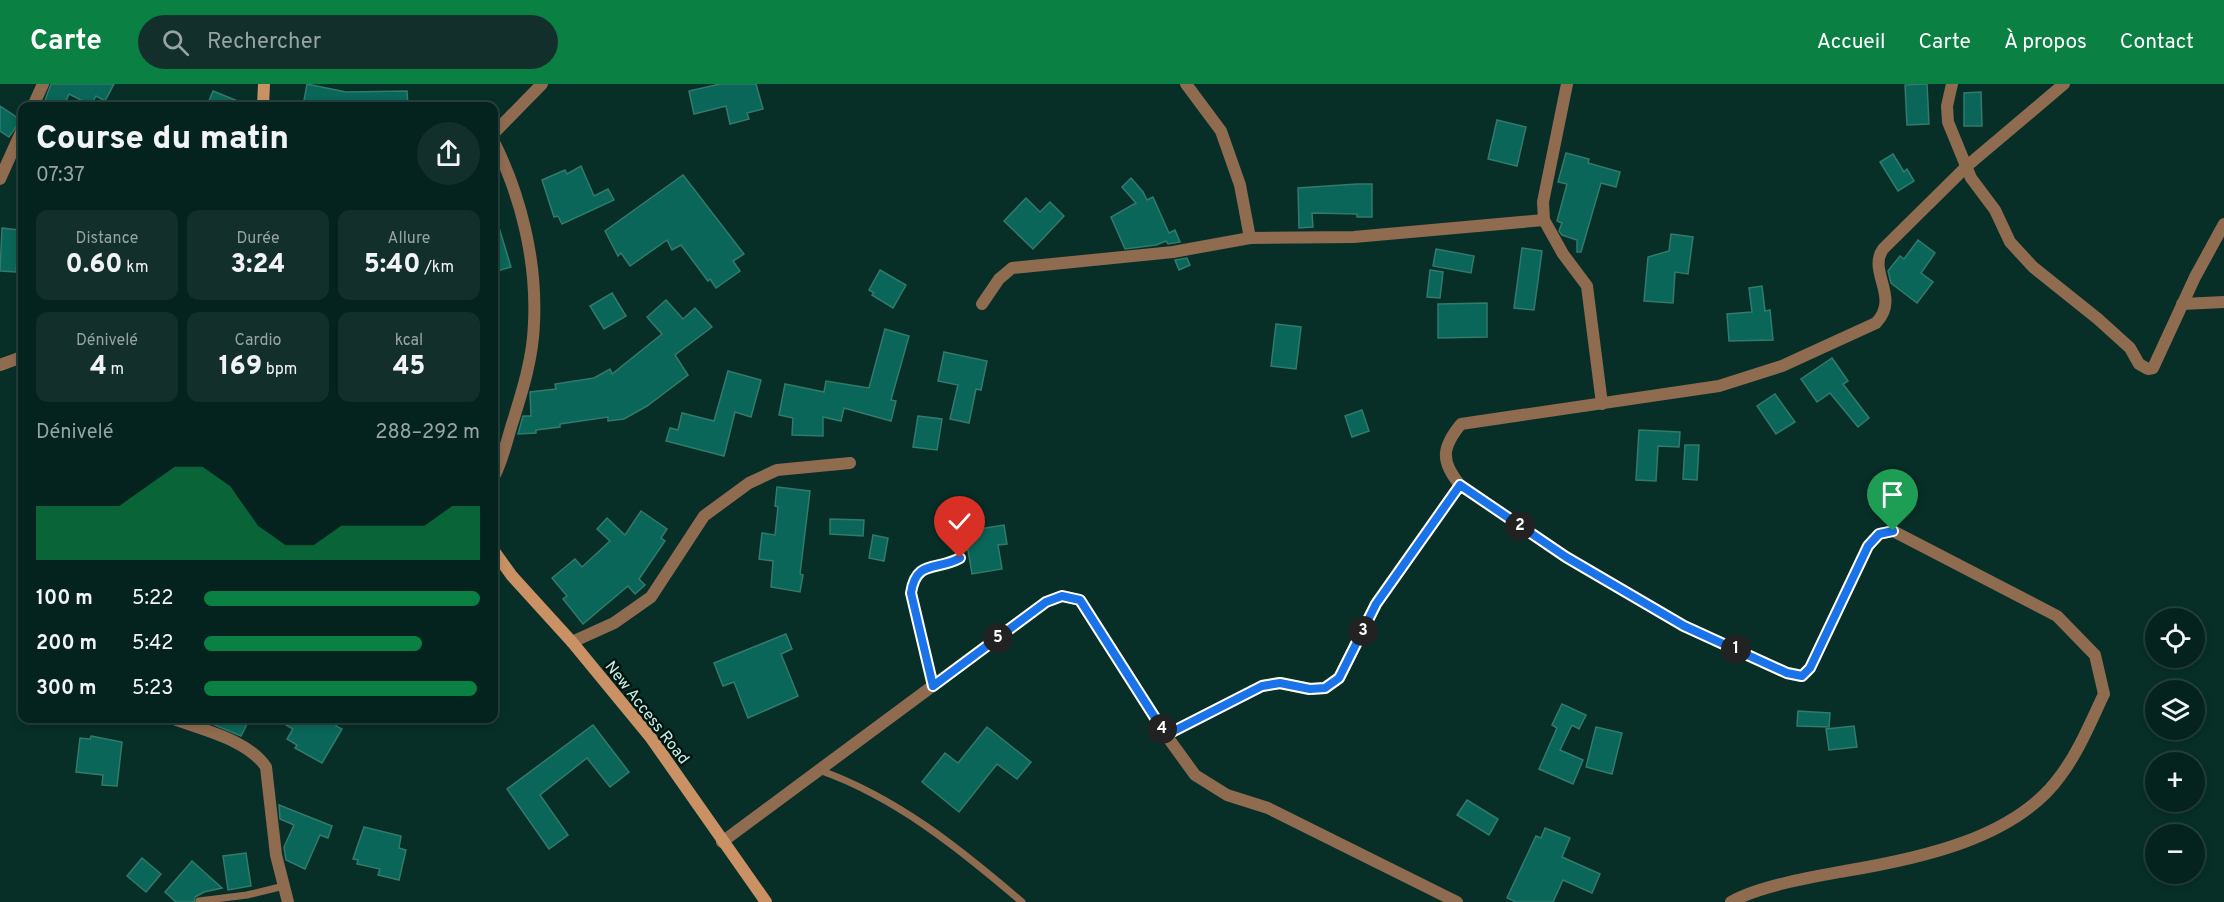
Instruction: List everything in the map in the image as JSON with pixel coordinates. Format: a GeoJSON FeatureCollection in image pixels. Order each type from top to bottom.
{"type":"FeatureCollection","features":[{"type":"Feature","properties":{"kind":"main road"},"geometry":{"type":"LineString","coordinates":[[263,102],[264,84]]}},
{"type":"Feature","properties":{"kind":"main road","name":"New Access Road"},"geometry":{"type":"LineString","coordinates":[[498,557],[512,576],[572,642],[651,738],[766,902]]}},
{"type":"Feature","properties":{"kind":"street"},"geometry":{"type":"LineString","coordinates":[[35,102],[43,84]]}},
{"type":"Feature","properties":{"kind":"street"},"geometry":{"type":"LineString","coordinates":[[498,129],[542,84]]}},
{"type":"Feature","properties":{"kind":"street"},"geometry":{"type":"LineString","coordinates":[[1186,84],[1221,131],[1240,185],[1250,238]]}},
{"type":"Feature","properties":{"kind":"street"},"geometry":{"type":"LineString","coordinates":[[1567,84],[1543,202],[1544,220],[1563,254],[1587,286],[1602,404]]}},
{"type":"Feature","properties":{"kind":"street"},"geometry":{"type":"LineString","coordinates":[[1952,84],[1947,106],[1948,122],[1971,178],[1995,210],[2010,242],[2053,284],[2098,318],[2130,348],[2139,363],[2148,369],[2153,368],[2182,304],[2224,224]]}},
{"type":"Feature","properties":{"kind":"street"},"geometry":{"type":"LineString","coordinates":[[1731,902],[1808,878],[1916,859],[1980,835],[2029,808],[2061,776],[2104,694],[2095,655],[2057,616],[1893,531],[1879,534],[1868,546],[1810,668],[1802,676],[1787,673],[1684,626],[1566,557],[1460,485],[1449,472],[1445,456],[1449,440],[1461,424],[1719,386],[1782,366],[1876,323],[1884,314],[1887,301],[1879,255],[1967,166],[2064,84]]}},
{"type":"Feature","properties":{"kind":"street"},"geometry":{"type":"LineString","coordinates":[[0,179],[18,138]]}},
{"type":"Feature","properties":{"kind":"street"},"geometry":{"type":"LineString","coordinates":[[498,151],[520,208],[531,259],[534,323],[527,377],[498,465]]}},
{"type":"Feature","properties":{"kind":"street"},"geometry":{"type":"LineString","coordinates":[[982,304],[999,279],[1012,268],[1173,252],[1250,238],[1354,237],[1544,220]]}},
{"type":"Feature","properties":{"kind":"street"},"geometry":{"type":"LineString","coordinates":[[2182,304],[2224,303]]}},
{"type":"Feature","properties":{"kind":"street"},"geometry":{"type":"LineString","coordinates":[[0,365],[18,358]]}},
{"type":"Feature","properties":{"kind":"street"},"geometry":{"type":"LineString","coordinates":[[572,642],[614,622],[651,597],[704,516],[749,483],[777,470],[850,463]]}},
{"type":"Feature","properties":{"kind":"street"},"geometry":{"type":"LineString","coordinates":[[1166,735],[1262,686],[1280,683],[1310,689],[1325,688],[1339,678],[1376,604],[1460,485]]}},
{"type":"Feature","properties":{"kind":"street"},"geometry":{"type":"LineString","coordinates":[[723,842],[1046,602],[1062,596],[1080,600],[1166,735],[1195,775],[1227,795],[1268,808],[1457,902]]}},
{"type":"Feature","properties":{"kind":"street"},"geometry":{"type":"LineString","coordinates":[[184,723],[244,747],[258,755],[266,767],[276,855],[288,902]]}},
{"type":"Feature","properties":{"kind":"lane"},"geometry":{"type":"LineString","coordinates":[[933,686],[911,593],[913,581],[922,569],[960,558],[961,518]]}},
{"type":"Feature","properties":{"kind":"lane"},"geometry":{"type":"LineString","coordinates":[[819,770],[854,783],[883,798],[981,867],[1022,902]]}},
{"type":"Feature","properties":{"kind":"lane"},"geometry":{"type":"LineString","coordinates":[[199,901],[247,895],[284,886]]}},
{"type":"Feature","properties":{"kind":"building"},"geometry":{"type":"Polygon","coordinates":[[[51,84],[114,84],[105,101],[96,96],[93,102],[85,102],[69,94],[66,102],[44,102],[51,84]]]}},
{"type":"Feature","properties":{"kind":"building"},"geometry":{"type":"Polygon","coordinates":[[[307,84],[346,92],[407,91],[408,102],[304,102],[307,84]]]}},
{"type":"Feature","properties":{"kind":"building"},"geometry":{"type":"Polygon","coordinates":[[[720,84],[756,84],[763,109],[747,113],[749,119],[730,124],[726,106],[694,114],[689,91],[720,84]]]}},
{"type":"Feature","properties":{"kind":"building"},"geometry":{"type":"Polygon","coordinates":[[[1927,84],[1929,124],[1907,125],[1905,85],[1927,84]]]}},
{"type":"Feature","properties":{"kind":"building"},"geometry":{"type":"Polygon","coordinates":[[[213,91],[240,102],[209,102],[213,91]]]}},
{"type":"Feature","properties":{"kind":"building"},"geometry":{"type":"Polygon","coordinates":[[[1981,92],[1982,126],[1964,126],[1964,93],[1981,92]]]}},
{"type":"Feature","properties":{"kind":"building"},"geometry":{"type":"Polygon","coordinates":[[[0,106],[18,118],[18,124],[9,137],[0,131],[0,106]]]}},
{"type":"Feature","properties":{"kind":"building"},"geometry":{"type":"Polygon","coordinates":[[[1497,120],[1526,127],[1517,166],[1488,159],[1497,120]]]}},
{"type":"Feature","properties":{"kind":"building"},"geometry":{"type":"Polygon","coordinates":[[[1566,153],[1589,159],[1588,163],[1620,172],[1616,187],[1601,183],[1581,252],[1577,252],[1577,240],[1562,235],[1559,231],[1562,223],[1557,221],[1567,184],[1558,182],[1566,153]]]}},
{"type":"Feature","properties":{"kind":"building"},"geometry":{"type":"Polygon","coordinates":[[[1893,154],[1904,172],[1907,169],[1914,181],[1898,191],[1880,162],[1893,154]]]}},
{"type":"Feature","properties":{"kind":"building"},"geometry":{"type":"Polygon","coordinates":[[[581,166],[594,196],[608,189],[614,200],[562,224],[558,216],[554,217],[542,180],[565,170],[567,174],[581,166]]]}},
{"type":"Feature","properties":{"kind":"building"},"geometry":{"type":"Polygon","coordinates":[[[683,175],[744,254],[733,261],[740,271],[716,288],[681,245],[672,250],[667,240],[630,266],[621,253],[618,256],[605,231],[683,175]]]}},
{"type":"Feature","properties":{"kind":"building"},"geometry":{"type":"Polygon","coordinates":[[[1131,178],[1147,200],[1153,197],[1169,233],[1175,230],[1180,242],[1168,244],[1166,241],[1156,245],[1125,249],[1111,217],[1136,203],[1122,187],[1131,178]]]}},
{"type":"Feature","properties":{"kind":"building"},"geometry":{"type":"Polygon","coordinates":[[[1372,184],[1372,217],[1357,217],[1357,214],[1312,213],[1313,227],[1299,228],[1298,188],[1372,184]]]}},
{"type":"Feature","properties":{"kind":"building"},"geometry":{"type":"Polygon","coordinates":[[[1026,198],[1040,212],[1050,202],[1064,216],[1033,249],[1004,221],[1026,198]]]}},
{"type":"Feature","properties":{"kind":"building"},"geometry":{"type":"Polygon","coordinates":[[[498,224],[511,267],[498,271],[498,224]]]}},
{"type":"Feature","properties":{"kind":"building"},"geometry":{"type":"Polygon","coordinates":[[[2,228],[18,230],[16,272],[0,271],[2,228]]]}},
{"type":"Feature","properties":{"kind":"building"},"geometry":{"type":"Polygon","coordinates":[[[1671,234],[1693,237],[1688,274],[1675,272],[1673,303],[1644,301],[1648,257],[1669,251],[1671,234]]]}},
{"type":"Feature","properties":{"kind":"building"},"geometry":{"type":"Polygon","coordinates":[[[1918,240],[1935,253],[1921,273],[1933,282],[1917,303],[1891,283],[1888,271],[1900,256],[1904,259],[1918,240]]]}},
{"type":"Feature","properties":{"kind":"building"},"geometry":{"type":"Polygon","coordinates":[[[1522,248],[1542,251],[1534,310],[1514,308],[1522,248]]]}},
{"type":"Feature","properties":{"kind":"building"},"geometry":{"type":"Polygon","coordinates":[[[1436,249],[1474,256],[1471,273],[1433,266],[1436,249]]]}},
{"type":"Feature","properties":{"kind":"building"},"geometry":{"type":"Polygon","coordinates":[[[1187,258],[1190,265],[1179,270],[1175,260],[1187,258]]]}},
{"type":"Feature","properties":{"kind":"building"},"geometry":{"type":"Polygon","coordinates":[[[880,270],[906,285],[893,308],[872,295],[874,293],[869,290],[880,270]]]}},
{"type":"Feature","properties":{"kind":"building"},"geometry":{"type":"Polygon","coordinates":[[[1430,270],[1443,272],[1440,298],[1427,297],[1430,270]]]}},
{"type":"Feature","properties":{"kind":"building"},"geometry":{"type":"Polygon","coordinates":[[[1762,286],[1765,311],[1770,310],[1773,340],[1729,341],[1727,314],[1752,312],[1749,288],[1762,286]]]}},
{"type":"Feature","properties":{"kind":"building"},"geometry":{"type":"Polygon","coordinates":[[[612,293],[626,316],[604,329],[590,306],[612,293]]]}},
{"type":"Feature","properties":{"kind":"building"},"geometry":{"type":"Polygon","coordinates":[[[666,300],[683,319],[695,308],[712,327],[675,355],[688,375],[647,406],[624,419],[608,421],[608,417],[560,424],[560,427],[536,430],[536,433],[518,434],[523,416],[531,416],[530,392],[556,389],[555,384],[594,378],[610,369],[612,374],[662,334],[647,317],[666,300]]]}},
{"type":"Feature","properties":{"kind":"building"},"geometry":{"type":"Polygon","coordinates":[[[1487,303],[1487,337],[1438,338],[1438,304],[1487,303]]]}},
{"type":"Feature","properties":{"kind":"building"},"geometry":{"type":"Polygon","coordinates":[[[1276,324],[1301,327],[1296,369],[1271,366],[1276,324]]]}},
{"type":"Feature","properties":{"kind":"building"},"geometry":{"type":"Polygon","coordinates":[[[885,329],[909,336],[891,400],[896,401],[891,421],[844,408],[841,421],[823,417],[823,436],[792,435],[793,418],[779,415],[785,384],[824,392],[826,381],[869,388],[885,329]]]}},
{"type":"Feature","properties":{"kind":"building"},"geometry":{"type":"Polygon","coordinates":[[[944,352],[987,361],[981,390],[976,389],[969,423],[950,419],[958,385],[938,381],[944,352]]]}},
{"type":"Feature","properties":{"kind":"building"},"geometry":{"type":"Polygon","coordinates":[[[1832,358],[1848,381],[1843,384],[1869,418],[1858,427],[1830,393],[1817,402],[1801,379],[1832,358]]]}},
{"type":"Feature","properties":{"kind":"building"},"geometry":{"type":"Polygon","coordinates":[[[728,371],[761,380],[751,417],[735,412],[724,456],[666,441],[670,428],[678,430],[682,413],[714,421],[728,371]]]}},
{"type":"Feature","properties":{"kind":"building"},"geometry":{"type":"Polygon","coordinates":[[[1775,394],[1795,422],[1776,434],[1757,406],[1775,394]]]}},
{"type":"Feature","properties":{"kind":"building"},"geometry":{"type":"Polygon","coordinates":[[[1362,410],[1369,431],[1352,437],[1345,416],[1362,410]]]}},
{"type":"Feature","properties":{"kind":"building"},"geometry":{"type":"Polygon","coordinates":[[[918,416],[942,419],[937,450],[913,447],[918,416]]]}},
{"type":"Feature","properties":{"kind":"building"},"geometry":{"type":"Polygon","coordinates":[[[1639,430],[1680,432],[1679,447],[1658,446],[1656,481],[1636,480],[1639,430]]]}},
{"type":"Feature","properties":{"kind":"building"},"geometry":{"type":"Polygon","coordinates":[[[1685,445],[1699,445],[1697,480],[1683,479],[1685,445]]]}},
{"type":"Feature","properties":{"kind":"building"},"geometry":{"type":"Polygon","coordinates":[[[777,487],[810,491],[800,592],[771,587],[773,561],[759,559],[762,533],[775,535],[778,507],[775,506],[777,487]]]}},
{"type":"Feature","properties":{"kind":"building"},"geometry":{"type":"Polygon","coordinates":[[[641,511],[667,529],[661,538],[665,541],[639,579],[645,585],[635,594],[628,586],[583,624],[563,599],[567,596],[552,578],[575,559],[582,567],[610,541],[597,529],[607,518],[625,535],[641,511]]]}},
{"type":"Feature","properties":{"kind":"building"},"geometry":{"type":"Polygon","coordinates":[[[830,519],[864,520],[863,536],[830,534],[830,519]]]}},
{"type":"Feature","properties":{"kind":"building"},"geometry":{"type":"Polygon","coordinates":[[[1004,525],[1007,544],[998,545],[1002,569],[972,574],[968,550],[966,550],[966,531],[1004,525]]]}},
{"type":"Feature","properties":{"kind":"building"},"geometry":{"type":"Polygon","coordinates":[[[873,535],[888,538],[884,561],[869,558],[873,535]]]}},
{"type":"Feature","properties":{"kind":"building"},"geometry":{"type":"Polygon","coordinates":[[[786,634],[792,649],[781,654],[798,696],[748,718],[734,682],[723,686],[714,663],[786,634]]]}},
{"type":"Feature","properties":{"kind":"building"},"geometry":{"type":"Polygon","coordinates":[[[1562,704],[1586,715],[1579,729],[1572,725],[1560,750],[1583,760],[1573,784],[1539,769],[1557,728],[1552,725],[1562,704]]]}},
{"type":"Feature","properties":{"kind":"building"},"geometry":{"type":"Polygon","coordinates":[[[1798,711],[1830,713],[1829,727],[1797,726],[1798,711]]]}},
{"type":"Feature","properties":{"kind":"building"},"geometry":{"type":"Polygon","coordinates":[[[210,723],[248,723],[241,736],[210,723]]]}},
{"type":"Feature","properties":{"kind":"building"},"geometry":{"type":"Polygon","coordinates":[[[283,723],[338,723],[336,726],[342,729],[322,763],[295,748],[297,745],[287,739],[293,729],[283,723]]]}},
{"type":"Feature","properties":{"kind":"building"},"geometry":{"type":"Polygon","coordinates":[[[593,725],[629,772],[610,787],[587,758],[540,795],[568,835],[549,849],[507,789],[593,725]]]}},
{"type":"Feature","properties":{"kind":"building"},"geometry":{"type":"Polygon","coordinates":[[[1854,726],[1857,747],[1829,750],[1826,729],[1854,726]]]}},
{"type":"Feature","properties":{"kind":"building"},"geometry":{"type":"Polygon","coordinates":[[[987,727],[1031,762],[1017,779],[997,764],[959,812],[922,782],[945,753],[958,763],[987,727]]]}},
{"type":"Feature","properties":{"kind":"building"},"geometry":{"type":"Polygon","coordinates":[[[1596,727],[1622,733],[1612,774],[1586,767],[1596,727]]]}},
{"type":"Feature","properties":{"kind":"building"},"geometry":{"type":"Polygon","coordinates":[[[91,736],[122,742],[117,786],[102,785],[103,775],[76,772],[80,738],[90,739],[91,736]]]}},
{"type":"Feature","properties":{"kind":"building"},"geometry":{"type":"Polygon","coordinates":[[[1467,800],[1498,819],[1489,835],[1457,815],[1467,800]]]}},
{"type":"Feature","properties":{"kind":"building"},"geometry":{"type":"Polygon","coordinates":[[[279,805],[332,826],[328,838],[320,835],[305,869],[286,860],[284,847],[294,825],[280,819],[279,805]]]}},
{"type":"Feature","properties":{"kind":"building"},"geometry":{"type":"Polygon","coordinates":[[[364,827],[401,836],[399,848],[406,850],[399,880],[378,875],[380,869],[357,864],[358,860],[353,859],[364,827]]]}},
{"type":"Feature","properties":{"kind":"building"},"geometry":{"type":"Polygon","coordinates":[[[1545,828],[1570,838],[1562,857],[1600,874],[1592,893],[1563,880],[1553,902],[1516,902],[1507,898],[1536,836],[1541,838],[1545,828]]]}},
{"type":"Feature","properties":{"kind":"building"},"geometry":{"type":"Polygon","coordinates":[[[246,853],[251,886],[228,890],[223,856],[246,853]]]}},
{"type":"Feature","properties":{"kind":"building"},"geometry":{"type":"Polygon","coordinates":[[[142,858],[161,874],[146,892],[127,876],[142,858]]]}},
{"type":"Feature","properties":{"kind":"building"},"geometry":{"type":"Polygon","coordinates":[[[192,861],[222,888],[204,892],[195,897],[194,902],[176,902],[165,892],[192,861]]]}},
{"type":"Feature","properties":{"kind":"route"},"geometry":{"type":"LineString","coordinates":[[960,558],[922,569],[913,581],[911,593],[933,686],[1046,602],[1062,596],[1080,600],[1166,735],[1262,686],[1280,683],[1310,689],[1325,688],[1339,678],[1376,604],[1460,485],[1566,557],[1684,626],[1787,673],[1802,676],[1810,668],[1868,546],[1879,534],[1893,531]]}}]}
